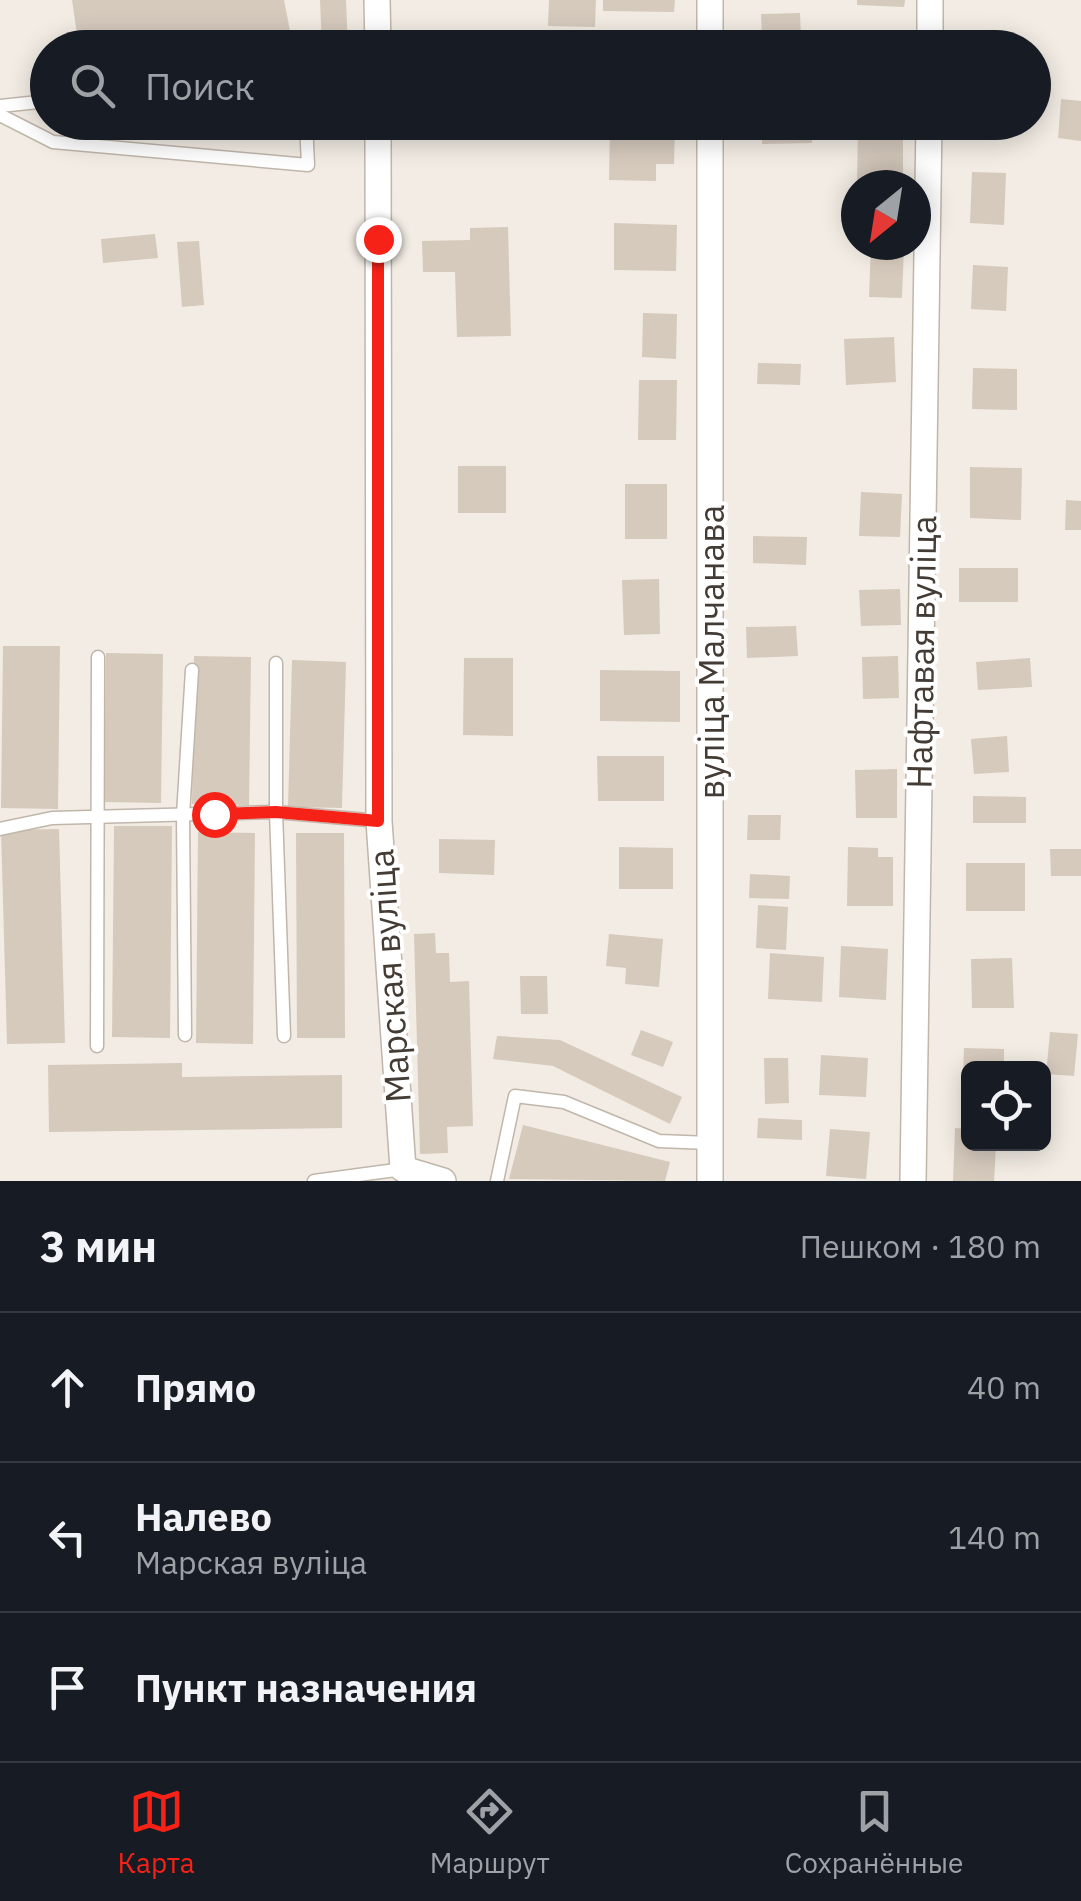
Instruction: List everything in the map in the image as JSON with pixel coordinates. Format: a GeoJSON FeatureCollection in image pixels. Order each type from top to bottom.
{"type":"FeatureCollection","features":[{"type":"Feature","properties":{"kind":"street"},"geometry":{"type":"LineString","coordinates":[[378,0],[378,30]]}},
{"type":"Feature","properties":{"kind":"street"},"geometry":{"type":"LineString","coordinates":[[710,0],[710,30]]}},
{"type":"Feature","properties":{"kind":"street"},"geometry":{"type":"LineString","coordinates":[[930,0],[930,30]]}},
{"type":"Feature","properties":{"kind":"street","name":"Марская вуліца"},"geometry":{"type":"LineString","coordinates":[[378,140],[378,821],[403,1175]]}},
{"type":"Feature","properties":{"kind":"street","name":"вуліца Малчанава"},"geometry":{"type":"LineString","coordinates":[[710,140],[710,1181]]}},
{"type":"Feature","properties":{"kind":"street","name":"Нафтавая вуліца"},"geometry":{"type":"LineString","coordinates":[[913,1181],[928,140]]}},
{"type":"Feature","properties":{"kind":"street"},"geometry":{"type":"LineString","coordinates":[[403,1175],[443,1181]]}},
{"type":"Feature","properties":{"kind":"lane"},"geometry":{"type":"LineString","coordinates":[[0,106],[30,103]]}},
{"type":"Feature","properties":{"kind":"lane"},"geometry":{"type":"LineString","coordinates":[[0,115],[30,130]]}},
{"type":"Feature","properties":{"kind":"lane"},"geometry":{"type":"LineString","coordinates":[[49,140],[308,165],[307,140]]}},
{"type":"Feature","properties":{"kind":"lane"},"geometry":{"type":"LineString","coordinates":[[97,1046],[98,656]]}},
{"type":"Feature","properties":{"kind":"lane"},"geometry":{"type":"LineString","coordinates":[[276,662],[276,812],[284,1036]]}},
{"type":"Feature","properties":{"kind":"lane"},"geometry":{"type":"LineString","coordinates":[[185,1034],[183,816],[192,670]]}},
{"type":"Feature","properties":{"kind":"lane"},"geometry":{"type":"LineString","coordinates":[[0,828],[52,818],[276,812],[378,821]]}},
{"type":"Feature","properties":{"kind":"lane"},"geometry":{"type":"LineString","coordinates":[[498,1181],[515,1096],[564,1102],[659,1142],[710,1143]]}},
{"type":"Feature","properties":{"kind":"lane"},"geometry":{"type":"LineString","coordinates":[[314,1181],[403,1175]]}},
{"type":"Feature","properties":{"kind":"building"},"geometry":{"type":"Polygon","coordinates":[[[72,0],[284,0],[290,30],[76,30],[72,0]]]}},
{"type":"Feature","properties":{"kind":"building"},"geometry":{"type":"Polygon","coordinates":[[[320,0],[346,0],[347,30],[321,30],[320,0]]]}},
{"type":"Feature","properties":{"kind":"building"},"geometry":{"type":"Polygon","coordinates":[[[549,0],[596,0],[595,27],[548,26],[549,0]]]}},
{"type":"Feature","properties":{"kind":"building"},"geometry":{"type":"Polygon","coordinates":[[[603,0],[675,0],[674,12],[603,11],[603,0]]]}},
{"type":"Feature","properties":{"kind":"building"},"geometry":{"type":"Polygon","coordinates":[[[857,0],[905,0],[904,7],[857,5],[857,0]]]}},
{"type":"Feature","properties":{"kind":"building"},"geometry":{"type":"Polygon","coordinates":[[[800,13],[801,30],[762,30],[761,14],[800,13]]]}},
{"type":"Feature","properties":{"kind":"building"},"geometry":{"type":"Polygon","coordinates":[[[1061,99],[1081,101],[1081,141],[1058,138],[1061,99]]]}},
{"type":"Feature","properties":{"kind":"building"},"geometry":{"type":"Polygon","coordinates":[[[610,140],[675,140],[674,164],[656,164],[656,181],[609,180],[610,140]]]}},
{"type":"Feature","properties":{"kind":"building"},"geometry":{"type":"Polygon","coordinates":[[[762,140],[812,140],[812,143],[762,144],[762,140]]]}},
{"type":"Feature","properties":{"kind":"building"},"geometry":{"type":"Polygon","coordinates":[[[858,140],[903,140],[903,170],[857,170],[858,140]]]}},
{"type":"Feature","properties":{"kind":"building"},"geometry":{"type":"Polygon","coordinates":[[[972,172],[1006,173],[1004,225],[970,223],[972,172]]]}},
{"type":"Feature","properties":{"kind":"building"},"geometry":{"type":"Polygon","coordinates":[[[614,223],[677,225],[676,271],[614,270],[614,223]]]}},
{"type":"Feature","properties":{"kind":"building"},"geometry":{"type":"Polygon","coordinates":[[[508,227],[511,336],[457,337],[455,272],[423,272],[422,241],[470,240],[470,228],[508,227]]]}},
{"type":"Feature","properties":{"kind":"building"},"geometry":{"type":"Polygon","coordinates":[[[155,234],[158,258],[103,263],[101,239],[155,234]]]}},
{"type":"Feature","properties":{"kind":"building"},"geometry":{"type":"Polygon","coordinates":[[[199,241],[204,305],[182,307],[177,242],[199,241]]]}},
{"type":"Feature","properties":{"kind":"building"},"geometry":{"type":"Polygon","coordinates":[[[870,260],[903,260],[902,298],[869,297],[870,260]]]}},
{"type":"Feature","properties":{"kind":"building"},"geometry":{"type":"Polygon","coordinates":[[[973,265],[1008,267],[1006,311],[971,309],[973,265]]]}},
{"type":"Feature","properties":{"kind":"building"},"geometry":{"type":"Polygon","coordinates":[[[643,313],[677,314],[676,359],[642,357],[643,313]]]}},
{"type":"Feature","properties":{"kind":"building"},"geometry":{"type":"Polygon","coordinates":[[[894,337],[896,382],[846,385],[844,339],[894,337]]]}},
{"type":"Feature","properties":{"kind":"building"},"geometry":{"type":"Polygon","coordinates":[[[758,363],[801,364],[800,385],[757,384],[758,363]]]}},
{"type":"Feature","properties":{"kind":"building"},"geometry":{"type":"Polygon","coordinates":[[[973,368],[1017,369],[1017,410],[972,409],[973,368]]]}},
{"type":"Feature","properties":{"kind":"building"},"geometry":{"type":"Polygon","coordinates":[[[639,380],[677,380],[676,440],[638,440],[639,380]]]}},
{"type":"Feature","properties":{"kind":"building"},"geometry":{"type":"Polygon","coordinates":[[[458,466],[506,466],[506,513],[458,513],[458,466]]]}},
{"type":"Feature","properties":{"kind":"building"},"geometry":{"type":"Polygon","coordinates":[[[970,467],[1022,468],[1021,520],[970,518],[970,467]]]}},
{"type":"Feature","properties":{"kind":"building"},"geometry":{"type":"Polygon","coordinates":[[[625,484],[667,484],[667,539],[625,539],[625,484]]]}},
{"type":"Feature","properties":{"kind":"building"},"geometry":{"type":"Polygon","coordinates":[[[861,492],[902,494],[900,537],[859,536],[861,492]]]}},
{"type":"Feature","properties":{"kind":"building"},"geometry":{"type":"Polygon","coordinates":[[[1066,500],[1081,501],[1081,530],[1065,530],[1066,500]]]}},
{"type":"Feature","properties":{"kind":"building"},"geometry":{"type":"Polygon","coordinates":[[[753,536],[807,537],[806,565],[753,563],[753,536]]]}},
{"type":"Feature","properties":{"kind":"building"},"geometry":{"type":"Polygon","coordinates":[[[959,568],[1018,568],[1018,602],[959,602],[959,568]]]}},
{"type":"Feature","properties":{"kind":"building"},"geometry":{"type":"Polygon","coordinates":[[[659,579],[660,634],[624,635],[622,580],[659,579]]]}},
{"type":"Feature","properties":{"kind":"building"},"geometry":{"type":"Polygon","coordinates":[[[900,589],[901,625],[861,626],[859,590],[900,589]]]}},
{"type":"Feature","properties":{"kind":"building"},"geometry":{"type":"Polygon","coordinates":[[[796,626],[798,656],[747,658],[746,627],[796,626]]]}},
{"type":"Feature","properties":{"kind":"building"},"geometry":{"type":"Polygon","coordinates":[[[3,646],[60,646],[58,809],[1,808],[3,646]]]}},
{"type":"Feature","properties":{"kind":"building"},"geometry":{"type":"Polygon","coordinates":[[[106,653],[163,654],[161,803],[104,802],[106,653]]]}},
{"type":"Feature","properties":{"kind":"building"},"geometry":{"type":"Polygon","coordinates":[[[194,656],[251,657],[249,805],[192,804],[194,656]]]}},
{"type":"Feature","properties":{"kind":"building"},"geometry":{"type":"Polygon","coordinates":[[[898,656],[899,698],[863,699],[862,657],[898,656]]]}},
{"type":"Feature","properties":{"kind":"building"},"geometry":{"type":"Polygon","coordinates":[[[464,658],[513,658],[513,736],[463,735],[464,658]]]}},
{"type":"Feature","properties":{"kind":"building"},"geometry":{"type":"Polygon","coordinates":[[[1030,658],[1032,687],[978,690],[976,662],[1030,658]]]}},
{"type":"Feature","properties":{"kind":"building"},"geometry":{"type":"Polygon","coordinates":[[[292,660],[346,662],[342,808],[288,807],[292,660]]]}},
{"type":"Feature","properties":{"kind":"building"},"geometry":{"type":"Polygon","coordinates":[[[600,670],[680,671],[680,722],[600,721],[600,670]]]}},
{"type":"Feature","properties":{"kind":"building"},"geometry":{"type":"Polygon","coordinates":[[[1007,736],[1009,772],[974,774],[971,739],[1007,736]]]}},
{"type":"Feature","properties":{"kind":"building"},"geometry":{"type":"Polygon","coordinates":[[[597,756],[664,756],[664,801],[598,801],[597,756]]]}},
{"type":"Feature","properties":{"kind":"building"},"geometry":{"type":"Polygon","coordinates":[[[897,769],[897,818],[856,818],[855,770],[897,769]]]}},
{"type":"Feature","properties":{"kind":"building"},"geometry":{"type":"Polygon","coordinates":[[[973,796],[1026,797],[1026,823],[973,823],[973,796]]]}},
{"type":"Feature","properties":{"kind":"building"},"geometry":{"type":"Polygon","coordinates":[[[748,815],[781,815],[780,840],[747,840],[748,815]]]}},
{"type":"Feature","properties":{"kind":"building"},"geometry":{"type":"Polygon","coordinates":[[[114,826],[172,826],[170,1038],[112,1037],[114,826]]]}},
{"type":"Feature","properties":{"kind":"building"},"geometry":{"type":"Polygon","coordinates":[[[59,829],[65,1043],[7,1044],[1,830],[59,829]]]}},
{"type":"Feature","properties":{"kind":"building"},"geometry":{"type":"Polygon","coordinates":[[[198,832],[255,833],[253,1044],[196,1043],[198,832]]]}},
{"type":"Feature","properties":{"kind":"building"},"geometry":{"type":"Polygon","coordinates":[[[296,833],[344,833],[345,1038],[297,1038],[296,833]]]}},
{"type":"Feature","properties":{"kind":"building"},"geometry":{"type":"Polygon","coordinates":[[[439,839],[495,840],[494,875],[439,873],[439,839]]]}},
{"type":"Feature","properties":{"kind":"building"},"geometry":{"type":"Polygon","coordinates":[[[619,847],[673,848],[673,889],[619,889],[619,847]]]}},
{"type":"Feature","properties":{"kind":"building"},"geometry":{"type":"Polygon","coordinates":[[[848,847],[878,848],[878,857],[893,857],[893,906],[847,906],[848,847]]]}},
{"type":"Feature","properties":{"kind":"building"},"geometry":{"type":"Polygon","coordinates":[[[1050,849],[1081,849],[1081,876],[1051,876],[1050,849]]]}},
{"type":"Feature","properties":{"kind":"building"},"geometry":{"type":"Polygon","coordinates":[[[966,863],[1025,863],[1025,911],[966,911],[966,863]]]}},
{"type":"Feature","properties":{"kind":"building"},"geometry":{"type":"Polygon","coordinates":[[[750,874],[790,876],[789,899],[749,898],[750,874]]]}},
{"type":"Feature","properties":{"kind":"building"},"geometry":{"type":"Polygon","coordinates":[[[758,905],[788,907],[786,950],[756,948],[758,905]]]}},
{"type":"Feature","properties":{"kind":"building"},"geometry":{"type":"Polygon","coordinates":[[[435,933],[436,953],[449,953],[450,982],[469,981],[473,1126],[447,1127],[448,1153],[420,1154],[414,934],[435,933]]]}},
{"type":"Feature","properties":{"kind":"building"},"geometry":{"type":"Polygon","coordinates":[[[609,934],[663,939],[659,987],[625,984],[626,968],[606,966],[609,934]]]}},
{"type":"Feature","properties":{"kind":"building"},"geometry":{"type":"Polygon","coordinates":[[[841,946],[888,949],[886,1000],[839,997],[841,946]]]}},
{"type":"Feature","properties":{"kind":"building"},"geometry":{"type":"Polygon","coordinates":[[[770,953],[824,957],[822,1002],[768,999],[770,953]]]}},
{"type":"Feature","properties":{"kind":"building"},"geometry":{"type":"Polygon","coordinates":[[[1012,958],[1014,1008],[972,1008],[971,959],[1012,958]]]}},
{"type":"Feature","properties":{"kind":"building"},"geometry":{"type":"Polygon","coordinates":[[[520,976],[547,976],[548,1014],[521,1014],[520,976]]]}},
{"type":"Feature","properties":{"kind":"building"},"geometry":{"type":"Polygon","coordinates":[[[641,1030],[673,1042],[663,1067],[631,1055],[641,1030]]]}},
{"type":"Feature","properties":{"kind":"building"},"geometry":{"type":"Polygon","coordinates":[[[1050,1032],[1078,1034],[1074,1076],[1051,1074],[1051,1061],[1047,1061],[1050,1032]]]}},
{"type":"Feature","properties":{"kind":"building"},"geometry":{"type":"Polygon","coordinates":[[[497,1036],[560,1040],[682,1097],[670,1124],[553,1066],[493,1059],[497,1036]]]}},
{"type":"Feature","properties":{"kind":"building"},"geometry":{"type":"Polygon","coordinates":[[[964,1048],[1004,1049],[1004,1061],[964,1061],[964,1048]]]}},
{"type":"Feature","properties":{"kind":"building"},"geometry":{"type":"Polygon","coordinates":[[[821,1055],[868,1058],[866,1097],[819,1095],[821,1055]]]}},
{"type":"Feature","properties":{"kind":"building"},"geometry":{"type":"Polygon","coordinates":[[[764,1058],[788,1058],[789,1103],[765,1104],[764,1058]]]}},
{"type":"Feature","properties":{"kind":"building"},"geometry":{"type":"Polygon","coordinates":[[[182,1063],[182,1077],[342,1075],[342,1128],[49,1132],[48,1065],[182,1063]]]}},
{"type":"Feature","properties":{"kind":"building"},"geometry":{"type":"Polygon","coordinates":[[[758,1118],[802,1120],[802,1140],[757,1138],[758,1118]]]}},
{"type":"Feature","properties":{"kind":"building"},"geometry":{"type":"Polygon","coordinates":[[[523,1125],[670,1162],[665,1181],[509,1179],[523,1125]]]}},
{"type":"Feature","properties":{"kind":"building"},"geometry":{"type":"Polygon","coordinates":[[[955,1128],[961,1128],[961,1151],[996,1151],[994,1181],[953,1181],[955,1128]]]}},
{"type":"Feature","properties":{"kind":"building"},"geometry":{"type":"Polygon","coordinates":[[[830,1129],[870,1132],[866,1179],[826,1176],[830,1129]]]}},
{"type":"Feature","properties":{"kind":"route"},"geometry":{"type":"LineString","coordinates":[[214,814],[276,812],[378,821],[378,239]]}}]}
